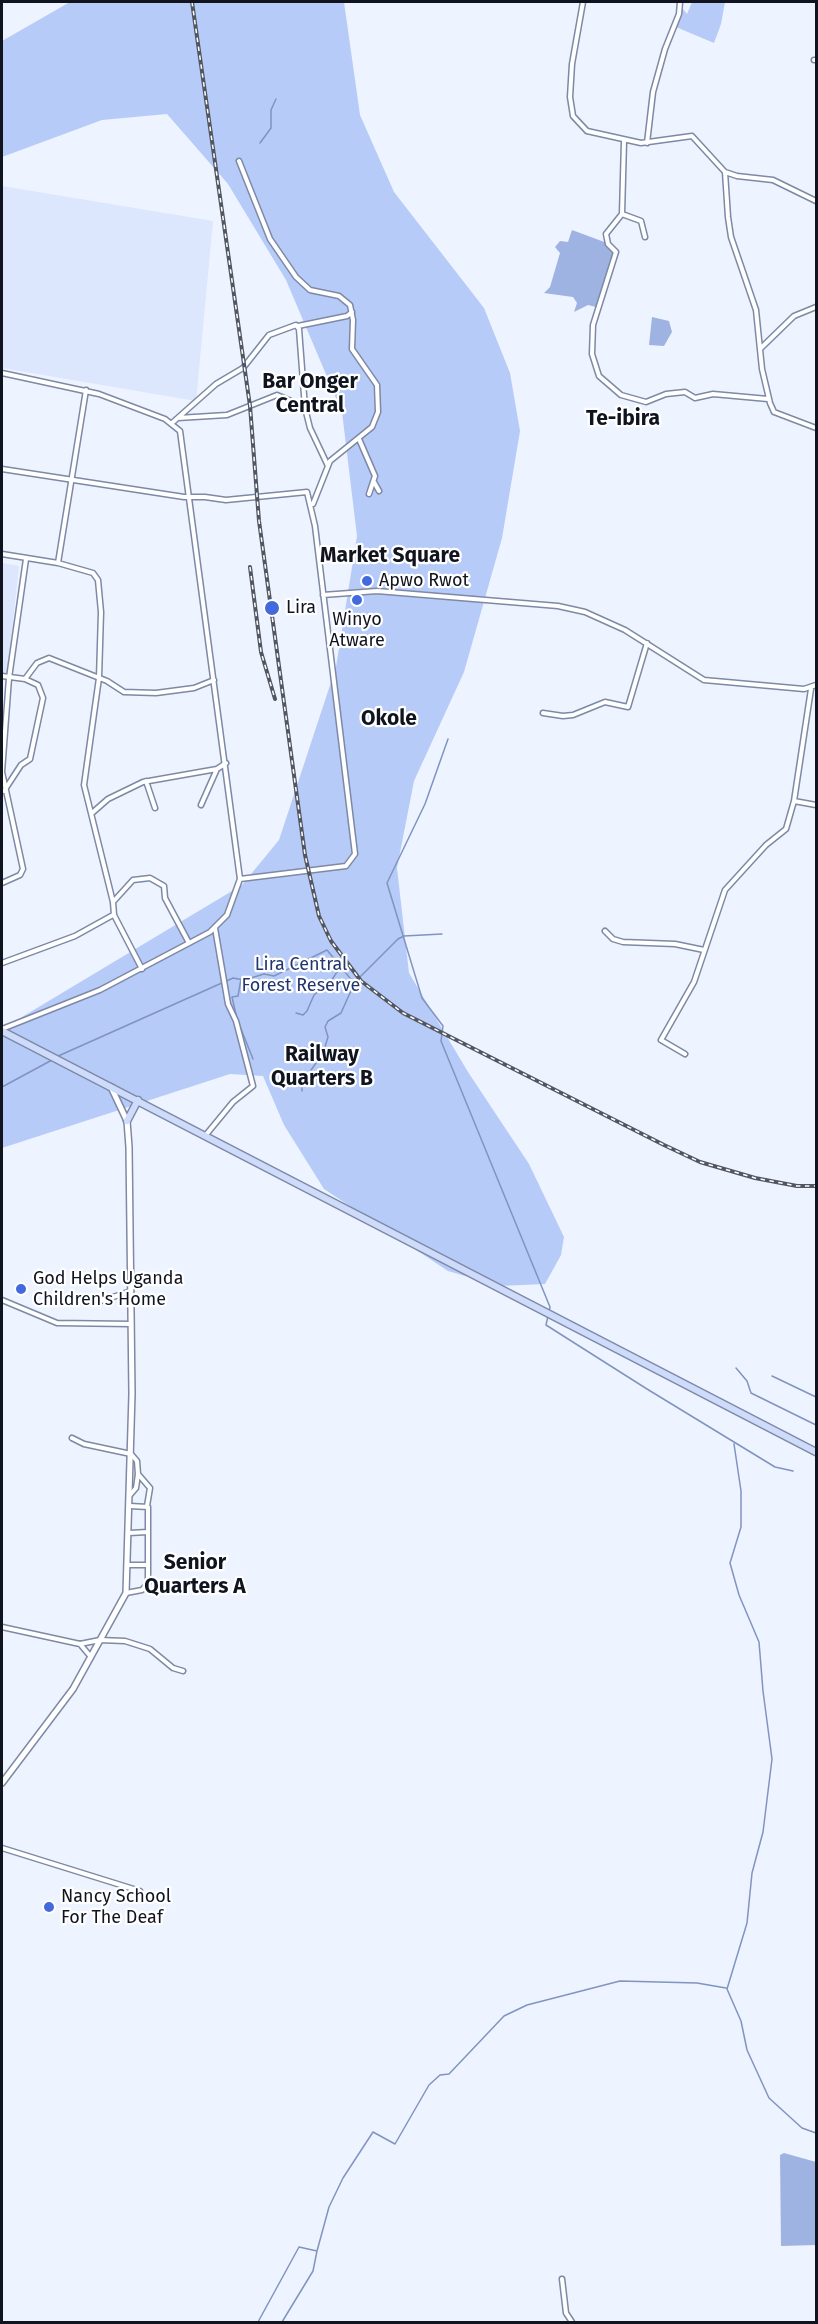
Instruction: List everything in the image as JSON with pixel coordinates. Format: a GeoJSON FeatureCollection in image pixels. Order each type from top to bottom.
{"type":"FeatureCollection","features":[{"type":"Feature","properties":{"kind":"main road"},"geometry":{"type":"LineString","coordinates":[[2,1030],[54,1059],[138,1100],[204,1137],[816,1452]]}},
{"type":"Feature","properties":{"kind":"main road"},"geometry":{"type":"LineString","coordinates":[[127,1121],[138,1100]]}},
{"type":"Feature","properties":{"kind":"street"},"geometry":{"type":"LineString","coordinates":[[583,2],[572,64],[571,113],[576,123],[586,131],[624,141],[647,143],[670,137],[692,136],[725,172],[737,176],[773,180],[816,201]]}},
{"type":"Feature","properties":{"kind":"street"},"geometry":{"type":"LineString","coordinates":[[647,143],[653,92],[665,49],[679,14],[680,2]]}},
{"type":"Feature","properties":{"kind":"street"},"geometry":{"type":"LineString","coordinates":[[624,141],[622,214],[606,234],[608,244],[616,252],[593,325],[592,354],[599,376],[621,395],[646,402],[666,394],[685,392],[695,398],[713,394],[768,399]]}},
{"type":"Feature","properties":{"kind":"street"},"geometry":{"type":"LineString","coordinates":[[239,161],[270,239],[296,277],[310,290],[345,299],[354,320],[352,349],[377,385],[379,399],[372,427],[343,450],[328,466],[312,507]]}},
{"type":"Feature","properties":{"kind":"street"},"geometry":{"type":"LineString","coordinates":[[725,172],[731,237],[754,302],[768,399],[774,412],[816,428]]}},
{"type":"Feature","properties":{"kind":"street"},"geometry":{"type":"LineString","coordinates":[[622,214],[641,221],[645,237]]}},
{"type":"Feature","properties":{"kind":"street"},"geometry":{"type":"LineString","coordinates":[[760,348],[791,318],[816,308]]}},
{"type":"Feature","properties":{"kind":"street"},"geometry":{"type":"LineString","coordinates":[[172,423],[216,384],[243,368],[268,335],[289,326],[347,316],[352,312]]}},
{"type":"Feature","properties":{"kind":"street"},"geometry":{"type":"LineString","coordinates":[[347,316],[354,320]]}},
{"type":"Feature","properties":{"kind":"street"},"geometry":{"type":"LineString","coordinates":[[298,326],[305,408],[310,428],[328,466]]}},
{"type":"Feature","properties":{"kind":"street"},"geometry":{"type":"LineString","coordinates":[[2,373],[86,390],[172,423],[181,435],[240,879],[227,915],[215,928],[141,969],[65,1006],[2,1030]]}},
{"type":"Feature","properties":{"kind":"street"},"geometry":{"type":"LineString","coordinates":[[58,563],[86,390]]}},
{"type":"Feature","properties":{"kind":"street"},"geometry":{"type":"LineString","coordinates":[[178,418],[227,415],[280,395],[305,408]]}},
{"type":"Feature","properties":{"kind":"street"},"geometry":{"type":"LineString","coordinates":[[358,439],[374,472],[374,482],[369,494]]}},
{"type":"Feature","properties":{"kind":"street"},"geometry":{"type":"LineString","coordinates":[[2,469],[190,497],[226,500],[304,490],[310,496],[355,854],[346,866],[240,879]]}},
{"type":"Feature","properties":{"kind":"street"},"geometry":{"type":"LineString","coordinates":[[374,482],[378,491]]}},
{"type":"Feature","properties":{"kind":"street"},"geometry":{"type":"LineString","coordinates":[[2,554],[26,560],[58,563],[93,573],[98,580],[100,612],[97,711],[84,777],[114,915],[141,969]]}},
{"type":"Feature","properties":{"kind":"street"},"geometry":{"type":"LineString","coordinates":[[2,883],[20,875],[23,869],[4,790],[2,772],[9,678],[26,560]]}},
{"type":"Feature","properties":{"kind":"street"},"geometry":{"type":"LineString","coordinates":[[323,595],[376,591],[558,606],[599,617],[647,643],[704,680],[811,689]]}},
{"type":"Feature","properties":{"kind":"street"},"geometry":{"type":"LineString","coordinates":[[543,713],[563,716],[605,702],[628,707],[647,643]]}},
{"type":"Feature","properties":{"kind":"street"},"geometry":{"type":"LineString","coordinates":[[25,679],[37,663],[49,658],[99,678],[124,692],[156,693],[200,687],[214,680]]}},
{"type":"Feature","properties":{"kind":"street"},"geometry":{"type":"LineString","coordinates":[[2,676],[25,679],[41,688],[43,698],[30,759],[23,763],[4,790]]}},
{"type":"Feature","properties":{"kind":"street"},"geometry":{"type":"LineString","coordinates":[[685,1054],[661,1040],[687,996],[725,890],[766,845],[786,829],[794,801],[811,689],[816,685]]}},
{"type":"Feature","properties":{"kind":"street"},"geometry":{"type":"LineString","coordinates":[[92,813],[108,799],[146,781],[217,769],[225,763]]}},
{"type":"Feature","properties":{"kind":"street"},"geometry":{"type":"LineString","coordinates":[[201,805],[217,769]]}},
{"type":"Feature","properties":{"kind":"street"},"geometry":{"type":"LineString","coordinates":[[146,781],[154,808]]}},
{"type":"Feature","properties":{"kind":"street"},"geometry":{"type":"LineString","coordinates":[[794,801],[816,805]]}},
{"type":"Feature","properties":{"kind":"street"},"geometry":{"type":"LineString","coordinates":[[113,902],[133,880],[150,878],[164,886],[165,898],[189,943]]}},
{"type":"Feature","properties":{"kind":"street"},"geometry":{"type":"LineString","coordinates":[[2,963],[75,936],[114,915]]}},
{"type":"Feature","properties":{"kind":"street"},"geometry":{"type":"LineString","coordinates":[[204,1137],[233,1102],[253,1086],[236,1021],[228,1004],[215,928]]}},
{"type":"Feature","properties":{"kind":"street"},"geometry":{"type":"LineString","coordinates":[[605,931],[618,941],[675,944],[705,950]]}},
{"type":"Feature","properties":{"kind":"street"},"geometry":{"type":"LineString","coordinates":[[2,1783],[57,1712],[126,1593],[130,1506],[132,1324],[127,1121],[111,1087]]}},
{"type":"Feature","properties":{"kind":"street"},"geometry":{"type":"LineString","coordinates":[[98,1302],[132,1290]]}},
{"type":"Feature","properties":{"kind":"street"},"geometry":{"type":"LineString","coordinates":[[2,1300],[57,1323],[132,1324]]}},
{"type":"Feature","properties":{"kind":"street"},"geometry":{"type":"LineString","coordinates":[[72,1438],[84,1444],[131,1454],[137,1461],[138,1474],[136,1488],[130,1495]]}},
{"type":"Feature","properties":{"kind":"street"},"geometry":{"type":"LineString","coordinates":[[126,1593],[145,1589],[148,1583],[147,1506],[150,1488],[138,1474]]}},
{"type":"Feature","properties":{"kind":"street"},"geometry":{"type":"LineString","coordinates":[[130,1506],[147,1506]]}},
{"type":"Feature","properties":{"kind":"street"},"geometry":{"type":"LineString","coordinates":[[129,1533],[148,1532]]}},
{"type":"Feature","properties":{"kind":"street"},"geometry":{"type":"LineString","coordinates":[[128,1565],[147,1565]]}},
{"type":"Feature","properties":{"kind":"street"},"geometry":{"type":"LineString","coordinates":[[2,1627],[80,1644],[100,1640],[125,1641],[143,1645],[173,1668],[183,1671]]}},
{"type":"Feature","properties":{"kind":"street"},"geometry":{"type":"LineString","coordinates":[[80,1644],[91,1656]]}},
{"type":"Feature","properties":{"kind":"street"},"geometry":{"type":"LineString","coordinates":[[2,1848],[141,1891]]}},
{"type":"Feature","properties":{"kind":"street"},"geometry":{"type":"LineString","coordinates":[[562,2279],[566,2313],[572,2322]]}},
{"type":"Feature","properties":{"kind":"shaded area"},"geometry":{"type":"Polygon","coordinates":[[[2,186],[213,221],[196,401],[2,368],[2,186]]]}},
{"type":"Feature","properties":{"kind":"shaded area"},"geometry":{"type":"Polygon","coordinates":[[[572,230],[615,246],[596,307],[588,305],[574,312],[577,303],[573,297],[544,293],[550,287],[560,253],[555,247],[560,241],[568,242],[572,230]]]}},
{"type":"Feature","properties":{"kind":"shaded area"},"geometry":{"type":"Polygon","coordinates":[[[652,317],[669,321],[672,332],[664,346],[649,345],[652,317]]]}},
{"type":"Feature","properties":{"kind":"shaded area"},"geometry":{"type":"Polygon","coordinates":[[[2,563],[19,566],[7,674],[2,673],[2,563]]]}},
{"type":"Feature","properties":{"kind":"shaded area"},"geometry":{"type":"Polygon","coordinates":[[[784,2153],[816,2162],[816,2245],[781,2246],[780,2155],[784,2153]]]}},
{"type":"Feature","properties":{"kind":"green space","name":"Lira Central Forest Reserve"},"geometry":{"type":"Polygon","coordinates":[[[70,2],[344,2],[360,115],[394,192],[484,308],[510,373],[520,431],[502,538],[464,672],[414,781],[397,868],[409,973],[468,1072],[529,1164],[564,1237],[561,1255],[545,1284],[499,1286],[448,1271],[324,1189],[284,1125],[263,1076],[230,1074],[2,1148],[2,1029],[242,885],[279,840],[336,667],[357,536],[342,412],[286,280],[228,184],[167,114],[102,120],[2,157],[2,41],[70,2]]]}},
{"type":"Feature","properties":{"kind":"green space"},"geometry":{"type":"Polygon","coordinates":[[[692,2],[725,2],[721,24],[714,43],[676,27],[683,9],[687,14],[692,2]]]}},
{"type":"Feature","properties":{"kind":"waterway"},"geometry":{"type":"LineString","coordinates":[[260,143],[271,128],[271,110],[276,99]]}},
{"type":"Feature","properties":{"kind":"waterway"},"geometry":{"type":"LineString","coordinates":[[448,739],[425,804],[387,883],[422,998],[443,1026],[441,1041],[550,1307],[549,1312]]}},
{"type":"Feature","properties":{"kind":"waterway"},"geometry":{"type":"LineString","coordinates":[[56,1057],[233,978],[244,980],[264,974],[274,976],[327,950],[354,983],[398,939],[404,936],[442,934]]}},
{"type":"Feature","properties":{"kind":"waterway"},"geometry":{"type":"LineString","coordinates":[[296,1013],[303,1015],[307,1011],[314,995],[331,981],[339,969]]}},
{"type":"Feature","properties":{"kind":"waterway"},"geometry":{"type":"LineString","coordinates":[[237,1019],[232,997],[238,996],[241,979]]}},
{"type":"Feature","properties":{"kind":"waterway"},"geometry":{"type":"LineString","coordinates":[[302,1091],[302,1083],[323,1053],[328,1037],[325,1027],[328,1021],[341,1013],[354,984]]}},
{"type":"Feature","properties":{"kind":"waterway"},"geometry":{"type":"LineString","coordinates":[[239,1024],[253,1059]]}},
{"type":"Feature","properties":{"kind":"waterway"},"geometry":{"type":"LineString","coordinates":[[2,1087],[52,1060]]}},
{"type":"Feature","properties":{"kind":"waterway"},"geometry":{"type":"LineString","coordinates":[[548,1316],[546,1325],[647,1389],[775,1467],[793,1471]]}},
{"type":"Feature","properties":{"kind":"waterway"},"geometry":{"type":"LineString","coordinates":[[736,1368],[747,1381],[751,1393],[816,1425]]}},
{"type":"Feature","properties":{"kind":"waterway"},"geometry":{"type":"LineString","coordinates":[[772,1376],[816,1397]]}},
{"type":"Feature","properties":{"kind":"waterway"},"geometry":{"type":"LineString","coordinates":[[734,1444],[741,1491],[741,1527],[730,1563],[739,1595],[759,1642],[772,1759],[763,1832],[752,1873],[747,1923],[727,1989],[741,2021],[747,2050],[769,2098],[802,2128],[816,2133]]}},
{"type":"Feature","properties":{"kind":"waterway"},"geometry":{"type":"LineString","coordinates":[[258,2322],[299,2247],[317,2251],[329,2207],[343,2178],[373,2132],[395,2144],[429,2085],[440,2075],[449,2074],[504,2016],[527,2005],[620,1981],[697,1983],[726,1988]]}},
{"type":"Feature","properties":{"kind":"waterway"},"geometry":{"type":"LineString","coordinates":[[282,2322],[313,2271],[317,2251]]}},
{"type":"Feature","properties":{"kind":"railway"},"geometry":{"type":"LineString","coordinates":[[192,2],[250,406],[259,521],[305,855],[319,916],[331,941],[361,981],[403,1013],[664,1145],[700,1162],[755,1178],[797,1186],[816,1186]]}},
{"type":"Feature","properties":{"kind":"railway"},"geometry":{"type":"LineString","coordinates":[[250,567],[261,652],[275,699]]}},
{"type":"Feature","properties":{"kind":"place","name":"Apwo Rwot"},"geometry":{"type":"Point","coordinates":[367,581]}},
{"type":"Feature","properties":{"kind":"place","name":"Winyo Atware"},"geometry":{"type":"Point","coordinates":[357,600]}},
{"type":"Feature","properties":{"kind":"place","name":"Lira"},"geometry":{"type":"Point","coordinates":[272,608]}},
{"type":"Feature","properties":{"kind":"place","name":"God Helps Uganda Children's Home"},"geometry":{"type":"Point","coordinates":[21,1289]}},
{"type":"Feature","properties":{"kind":"place","name":"Nancy School For The Deaf"},"geometry":{"type":"Point","coordinates":[49,1907]}},
{"type":"Feature","properties":{"kind":"district","name":"Bar Onger Central"},"geometry":{"type":"Point","coordinates":[310,394]}},
{"type":"Feature","properties":{"kind":"district","name":"Te-ibira"},"geometry":{"type":"Point","coordinates":[623,419]}},
{"type":"Feature","properties":{"kind":"district","name":"Market Square"},"geometry":{"type":"Point","coordinates":[390,556]}},
{"type":"Feature","properties":{"kind":"district","name":"Okole"},"geometry":{"type":"Point","coordinates":[389,719]}},
{"type":"Feature","properties":{"kind":"district","name":"Railway Quarters B"},"geometry":{"type":"Point","coordinates":[322,1067]}},
{"type":"Feature","properties":{"kind":"district","name":"Senior Quarters A"},"geometry":{"type":"Point","coordinates":[195,1575]}}]}
